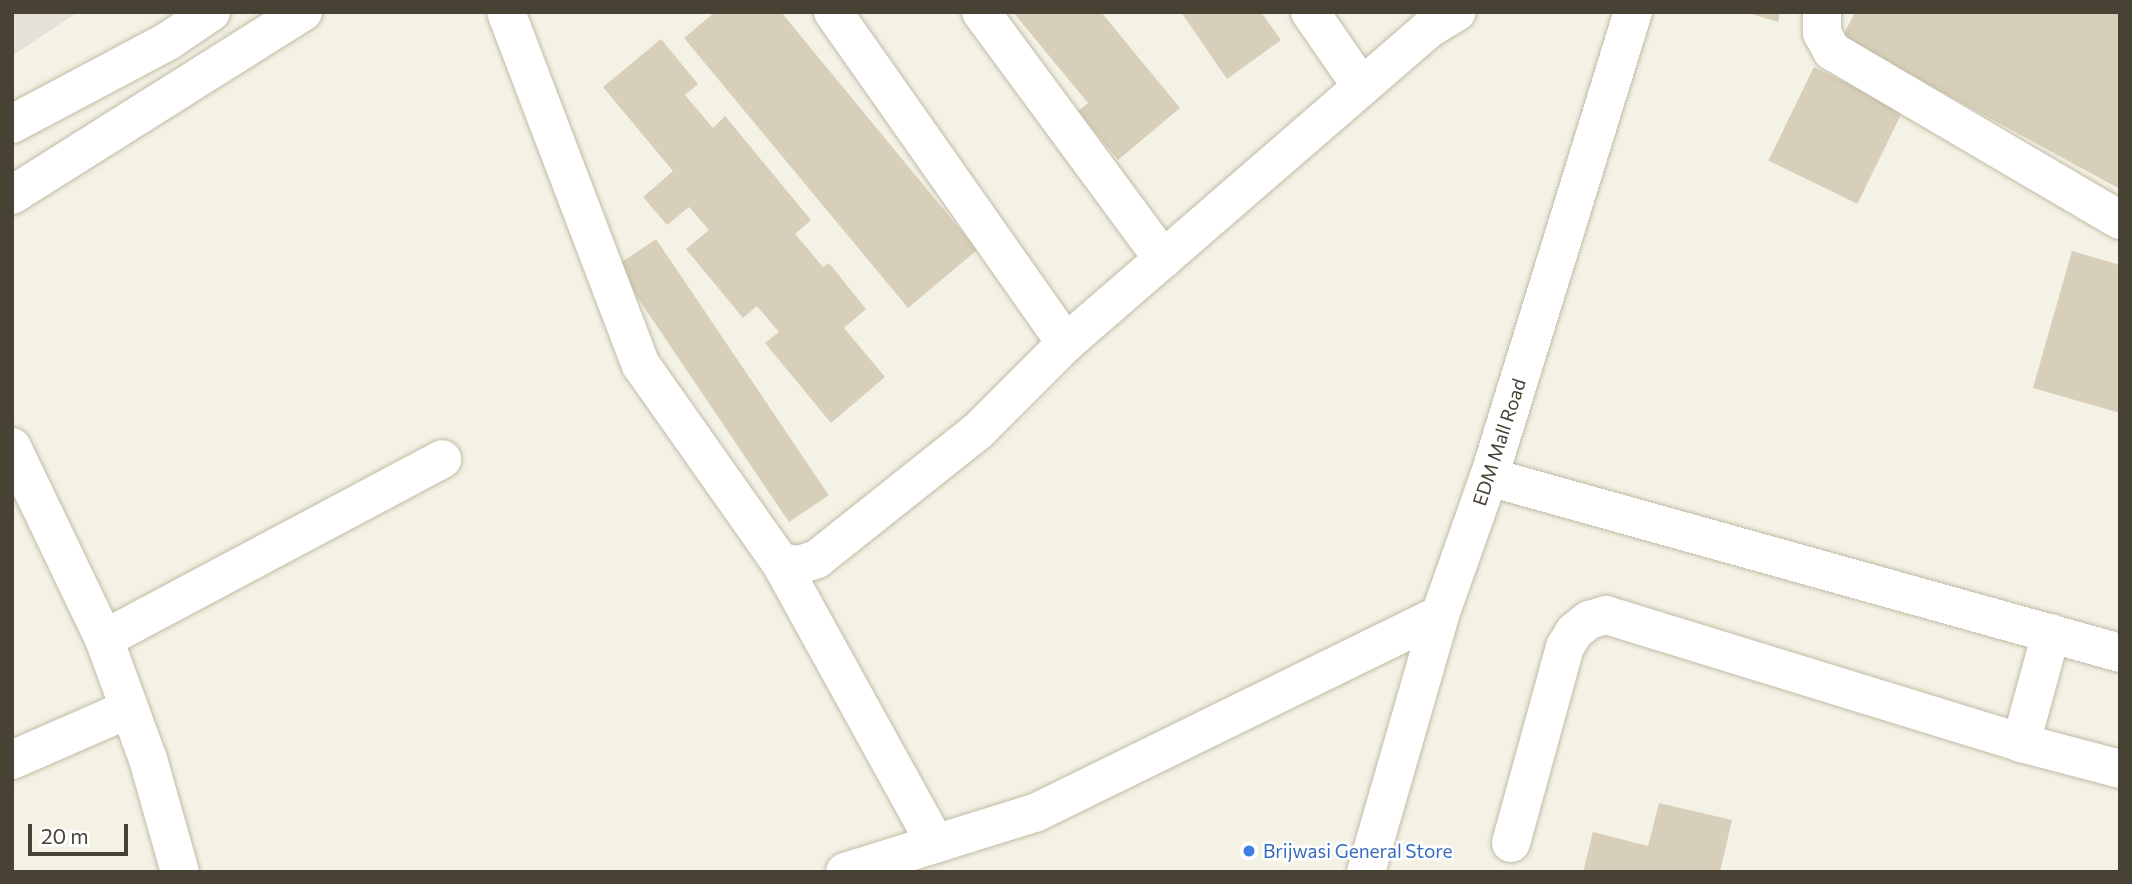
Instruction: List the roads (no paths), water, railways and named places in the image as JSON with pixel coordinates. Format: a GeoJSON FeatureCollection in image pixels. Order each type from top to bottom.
{"type":"FeatureCollection","features":[{"type":"Feature","properties":{"kind":"street"},"geometry":{"type":"LineString","coordinates":[[12,124],[168,41],[211,12]]}},
{"type":"Feature","properties":{"kind":"street"},"geometry":{"type":"LineString","coordinates":[[12,195],[303,12]]}},
{"type":"Feature","properties":{"kind":"street"},"geometry":{"type":"LineString","coordinates":[[506,12],[641,365],[780,562],[935,844]]}},
{"type":"Feature","properties":{"kind":"street"},"geometry":{"type":"LineString","coordinates":[[833,12],[1066,343]]}},
{"type":"Feature","properties":{"kind":"street"},"geometry":{"type":"LineString","coordinates":[[981,12],[1163,259]]}},
{"type":"Feature","properties":{"kind":"street"},"geometry":{"type":"LineString","coordinates":[[1310,12],[1362,87]]}},
{"type":"Feature","properties":{"kind":"street"},"geometry":{"type":"LineString","coordinates":[[780,562],[799,565],[817,559],[979,430],[1066,343],[1430,28],[1457,12]]}},
{"type":"Feature","properties":{"kind":"street","name":"EDM Mall Road"},"geometry":{"type":"LineString","coordinates":[[1366,872],[1440,615],[1489,477],[1633,12]]}},
{"type":"Feature","properties":{"kind":"street"},"geometry":{"type":"LineString","coordinates":[[1822,12],[1822,33],[1832,51],[2120,220]]}},
{"type":"Feature","properties":{"kind":"street"},"geometry":{"type":"LineString","coordinates":[[12,447],[104,639],[148,759],[180,872]]}},
{"type":"Feature","properties":{"kind":"street"},"geometry":{"type":"LineString","coordinates":[[104,639],[442,459]]}},
{"type":"Feature","properties":{"kind":"street"},"geometry":{"type":"LineString","coordinates":[[1489,477],[2120,653]]}},
{"type":"Feature","properties":{"kind":"street"},"geometry":{"type":"LineString","coordinates":[[845,872],[1035,813],[1440,615]]}},
{"type":"Feature","properties":{"kind":"street"},"geometry":{"type":"LineString","coordinates":[[1511,843],[1565,647],[1574,632],[1589,620],[1606,615],[2021,743],[2120,769]]}},
{"type":"Feature","properties":{"kind":"street"},"geometry":{"type":"LineString","coordinates":[[2021,743],[2051,633]]}},
{"type":"Feature","properties":{"kind":"street"},"geometry":{"type":"LineString","coordinates":[[12,760],[129,709]]}},
{"type":"Feature","properties":{"kind":"place","name":"Brijwasi General Store"},"geometry":{"type":"Point","coordinates":[1249,851]}}]}
